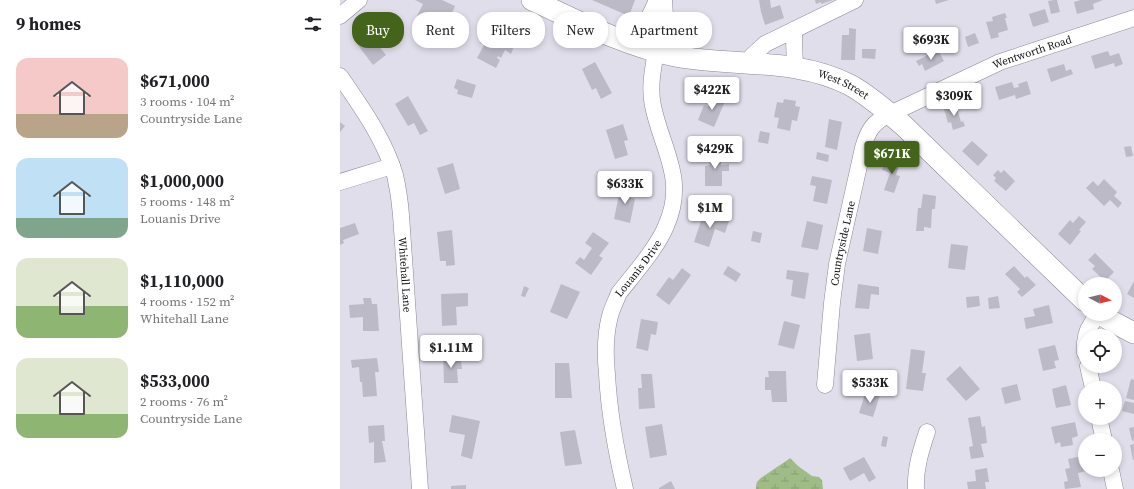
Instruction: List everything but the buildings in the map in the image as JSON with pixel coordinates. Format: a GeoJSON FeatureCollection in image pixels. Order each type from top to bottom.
{"type":"FeatureCollection","features":[{"type":"Feature","properties":{"kind":"main road","name":"West Street"},"geometry":{"type":"LineString","coordinates":[[532,0],[615,37],[665,54],[708,61],[749,63],[795,68],[817,72],[843,82],[867,95],[918,139],[1078,294]]}},
{"type":"Feature","properties":{"kind":"main road"},"geometry":{"type":"LineString","coordinates":[[1111,321],[1134,333]]}},
{"type":"Feature","properties":{"kind":"street"},"geometry":{"type":"LineString","coordinates":[[340,16],[359,0]]}},
{"type":"Feature","properties":{"kind":"street"},"geometry":{"type":"LineString","coordinates":[[615,37],[628,39],[635,36],[646,23],[657,0]]}},
{"type":"Feature","properties":{"kind":"street"},"geometry":{"type":"LineString","coordinates":[[664,0],[666,31],[665,54]]}},
{"type":"Feature","properties":{"kind":"street"},"geometry":{"type":"LineString","coordinates":[[749,63],[752,56],[766,44],[854,0]]}},
{"type":"Feature","properties":{"kind":"street","name":"Wentworth Road"},"geometry":{"type":"LineString","coordinates":[[890,114],[1000,62],[1134,18]]}},
{"type":"Feature","properties":{"kind":"street"},"geometry":{"type":"LineString","coordinates":[[794,30],[795,68]]}},
{"type":"Feature","properties":{"kind":"street","name":"Louanis Drive"},"geometry":{"type":"LineString","coordinates":[[625,489],[615,450],[611,420],[608,393],[606,344],[609,321],[614,303],[663,233],[673,204],[674,189],[672,166],[652,105],[652,79],[665,54]]}},
{"type":"Feature","properties":{"kind":"street","name":"Whitehall Lane"},"geometry":{"type":"LineString","coordinates":[[340,76],[368,117],[384,146],[392,166],[397,185],[401,215],[420,489]]}},
{"type":"Feature","properties":{"kind":"street","name":"Countryside Lane"},"geometry":{"type":"LineString","coordinates":[[824,385],[837,264],[863,148],[868,132],[874,124],[880,118],[890,114]]}},
{"type":"Feature","properties":{"kind":"street"},"geometry":{"type":"LineString","coordinates":[[340,182],[392,166]]}},
{"type":"Feature","properties":{"kind":"street"},"geometry":{"type":"LineString","coordinates":[[916,489],[917,465],[927,432]]}},
{"type":"Feature","properties":{"kind":"street"},"geometry":{"type":"LineString","coordinates":[[1112,477],[1115,489]]}},
{"type":"Feature","properties":{"kind":"green space"},"geometry":{"type":"Polygon","coordinates":[[[790,458],[812,476],[819,477],[822,480],[823,489],[756,489],[759,480],[790,458]]]}}]}
